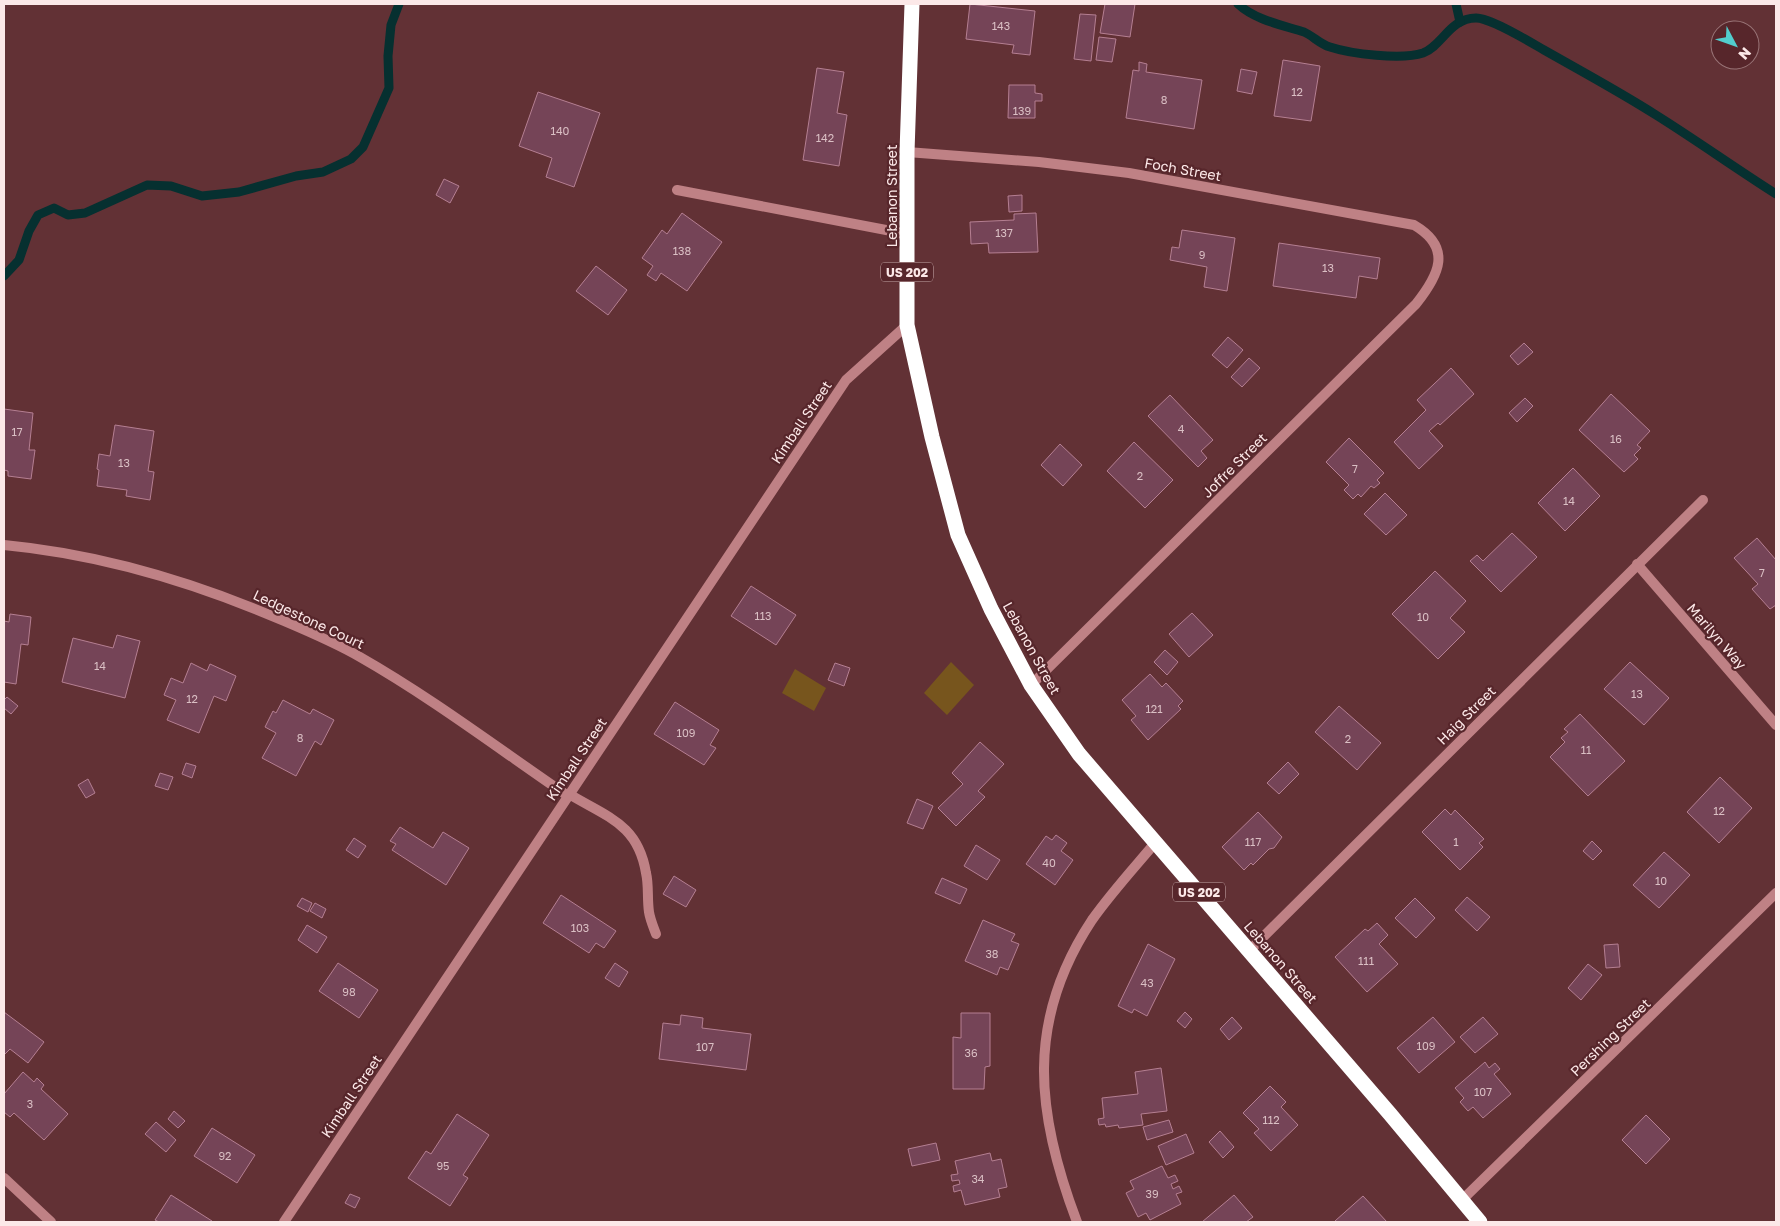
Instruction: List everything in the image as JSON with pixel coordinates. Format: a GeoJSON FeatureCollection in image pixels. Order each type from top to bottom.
{"type":"FeatureCollection","features":[{"type":"Feature","properties":{"kind":"highway","name":"Lebanon Street"},"geometry":{"type":"LineString","coordinates":[[912,4],[907,152],[907,325],[932,437],[958,535],[991,609],[1031,685],[1079,754],[1250,950],[1480,1222]]}},
{"type":"Feature","properties":{"kind":"street","name":"Foch Street"},"geometry":{"type":"LineString","coordinates":[[907,152],[1039,162],[1129,173],[1414,225],[1431,238],[1438,253]]}},
{"type":"Feature","properties":{"kind":"street"},"geometry":{"type":"LineString","coordinates":[[677,190],[907,234]]}},
{"type":"Feature","properties":{"kind":"street","name":"Joffre Street"},"geometry":{"type":"LineString","coordinates":[[1031,685],[1416,304],[1430,285],[1438,267],[1438,253]]}},
{"type":"Feature","properties":{"kind":"street","name":"Kimball Street"},"geometry":{"type":"LineString","coordinates":[[284,1222],[846,380],[907,325]]}},
{"type":"Feature","properties":{"kind":"street","name":"Haig Street"},"geometry":{"type":"LineString","coordinates":[[1250,950],[1703,500]]}},
{"type":"Feature","properties":{"kind":"street","name":"Ledgestone Court"},"geometry":{"type":"LineString","coordinates":[[4,545],[86,558],[150,573],[247,605],[358,656],[409,686],[568,795],[619,823],[632,835],[641,849],[647,874],[649,912],[656,934]]}},
{"type":"Feature","properties":{"kind":"street","name":"Marilyn Way"},"geometry":{"type":"LineString","coordinates":[[1637,564],[1776,725]]}},
{"type":"Feature","properties":{"kind":"street"},"geometry":{"type":"LineString","coordinates":[[1077,1222],[1056,1158],[1045,1099],[1044,1041],[1049,1015],[1075,950],[1092,920],[1155,843]]}},
{"type":"Feature","properties":{"kind":"street","name":"Pershing Street"},"geometry":{"type":"LineString","coordinates":[[1462,1200],[1776,893]]}},
{"type":"Feature","properties":{"kind":"street"},"geometry":{"type":"LineString","coordinates":[[4,1178],[51,1222]]}},
{"type":"Feature","properties":{"kind":"shaded area"},"geometry":{"type":"Polygon","coordinates":[[[951,662],[974,685],[947,715],[924,693],[951,662]]]}},
{"type":"Feature","properties":{"kind":"shaded area"},"geometry":{"type":"Polygon","coordinates":[[[795,669],[826,688],[814,711],[782,693],[795,669]]]}},
{"type":"Feature","properties":{"kind":"building"},"geometry":{"type":"Polygon","coordinates":[[[970,4],[1035,11],[1030,55],[1012,53],[1014,45],[966,39],[970,4]]]}},
{"type":"Feature","properties":{"kind":"building"},"geometry":{"type":"Polygon","coordinates":[[[1105,4],[1135,4],[1130,37],[1100,33],[1105,4]]]}},
{"type":"Feature","properties":{"kind":"building"},"geometry":{"type":"Polygon","coordinates":[[[1080,14],[1096,15],[1091,61],[1074,59],[1080,14]]]}},
{"type":"Feature","properties":{"kind":"building"},"geometry":{"type":"Polygon","coordinates":[[[1099,37],[1116,39],[1112,62],[1096,60],[1099,37]]]}},
{"type":"Feature","properties":{"kind":"building"},"geometry":{"type":"Polygon","coordinates":[[[1283,60],[1320,66],[1311,121],[1274,116],[1283,60]]]}},
{"type":"Feature","properties":{"kind":"building"},"geometry":{"type":"Polygon","coordinates":[[[1139,62],[1147,64],[1146,72],[1202,80],[1194,129],[1126,118],[1133,70],[1139,71],[1139,62]]]}},
{"type":"Feature","properties":{"kind":"building"},"geometry":{"type":"Polygon","coordinates":[[[817,68],[844,72],[837,113],[847,115],[839,166],[803,160],[817,68]]]}},
{"type":"Feature","properties":{"kind":"building"},"geometry":{"type":"Polygon","coordinates":[[[1241,69],[1257,72],[1252,94],[1237,91],[1241,69]]]}},
{"type":"Feature","properties":{"kind":"building"},"geometry":{"type":"Polygon","coordinates":[[[1009,85],[1035,85],[1035,93],[1042,94],[1042,101],[1035,101],[1035,118],[1008,118],[1009,85]]]}},
{"type":"Feature","properties":{"kind":"building"},"geometry":{"type":"Polygon","coordinates":[[[538,92],[600,113],[574,187],[546,177],[552,158],[519,146],[538,92]]]}},
{"type":"Feature","properties":{"kind":"building"},"geometry":{"type":"Polygon","coordinates":[[[444,179],[459,186],[450,203],[436,195],[444,179]]]}},
{"type":"Feature","properties":{"kind":"building"},"geometry":{"type":"Polygon","coordinates":[[[1022,195],[1022,211],[1009,212],[1008,196],[1022,195]]]}},
{"type":"Feature","properties":{"kind":"building"},"geometry":{"type":"Polygon","coordinates":[[[682,213],[722,242],[687,291],[661,273],[656,281],[647,275],[653,266],[642,258],[662,230],[667,234],[682,213]]]}},
{"type":"Feature","properties":{"kind":"building"},"geometry":{"type":"Polygon","coordinates":[[[1036,213],[1038,252],[989,253],[988,243],[971,244],[970,222],[1014,220],[1014,214],[1036,213]]]}},
{"type":"Feature","properties":{"kind":"building"},"geometry":{"type":"Polygon","coordinates":[[[1182,230],[1235,238],[1227,291],[1204,287],[1207,267],[1170,260],[1172,247],[1179,248],[1182,230]]]}},
{"type":"Feature","properties":{"kind":"building"},"geometry":{"type":"Polygon","coordinates":[[[1279,243],[1380,258],[1377,279],[1359,276],[1356,298],[1273,286],[1279,243]]]}},
{"type":"Feature","properties":{"kind":"building"},"geometry":{"type":"Polygon","coordinates":[[[596,266],[627,290],[608,315],[576,291],[596,266]]]}},
{"type":"Feature","properties":{"kind":"building"},"geometry":{"type":"Polygon","coordinates":[[[1228,337],[1243,350],[1227,368],[1212,355],[1228,337]]]}},
{"type":"Feature","properties":{"kind":"building"},"geometry":{"type":"Polygon","coordinates":[[[1524,343],[1533,352],[1518,365],[1510,356],[1524,343]]]}},
{"type":"Feature","properties":{"kind":"building"},"geometry":{"type":"Polygon","coordinates":[[[1249,358],[1260,368],[1242,387],[1231,377],[1249,358]]]}},
{"type":"Feature","properties":{"kind":"building"},"geometry":{"type":"Polygon","coordinates":[[[1451,368],[1474,394],[1440,425],[1438,423],[1429,431],[1443,446],[1419,469],[1394,442],[1426,410],[1417,400],[1451,368]]]}},
{"type":"Feature","properties":{"kind":"building"},"geometry":{"type":"Polygon","coordinates":[[[1611,394],[1650,431],[1637,445],[1641,448],[1634,455],[1638,459],[1624,472],[1579,430],[1611,394]]]}},
{"type":"Feature","properties":{"kind":"building"},"geometry":{"type":"Polygon","coordinates":[[[1170,395],[1213,440],[1201,451],[1207,458],[1198,467],[1148,416],[1170,395]]]}},
{"type":"Feature","properties":{"kind":"building"},"geometry":{"type":"Polygon","coordinates":[[[1525,398],[1533,406],[1517,422],[1509,413],[1525,398]]]}},
{"type":"Feature","properties":{"kind":"building"},"geometry":{"type":"Polygon","coordinates":[[[4,409],[33,413],[29,450],[35,450],[31,479],[8,476],[8,471],[4,470],[4,409]]]}},
{"type":"Feature","properties":{"kind":"building"},"geometry":{"type":"Polygon","coordinates":[[[115,425],[154,431],[148,471],[154,472],[150,500],[126,496],[127,490],[97,486],[99,454],[110,456],[115,425]]]}},
{"type":"Feature","properties":{"kind":"building"},"geometry":{"type":"Polygon","coordinates":[[[1349,438],[1384,473],[1377,480],[1380,483],[1374,488],[1371,486],[1361,497],[1358,494],[1353,499],[1344,490],[1349,485],[1326,462],[1349,438]]]}},
{"type":"Feature","properties":{"kind":"building"},"geometry":{"type":"Polygon","coordinates":[[[1134,442],[1173,480],[1145,508],[1107,471],[1134,442]]]}},
{"type":"Feature","properties":{"kind":"building"},"geometry":{"type":"Polygon","coordinates":[[[1060,444],[1082,465],[1063,486],[1041,465],[1060,444]]]}},
{"type":"Feature","properties":{"kind":"building"},"geometry":{"type":"Polygon","coordinates":[[[1573,468],[1600,496],[1565,531],[1538,503],[1573,468]]]}},
{"type":"Feature","properties":{"kind":"building"},"geometry":{"type":"Polygon","coordinates":[[[1385,493],[1407,515],[1386,535],[1364,514],[1385,493]]]}},
{"type":"Feature","properties":{"kind":"building"},"geometry":{"type":"Polygon","coordinates":[[[1512,533],[1537,557],[1501,592],[1470,561],[1477,555],[1483,561],[1512,533]]]}},
{"type":"Feature","properties":{"kind":"building"},"geometry":{"type":"Polygon","coordinates":[[[1757,538],[1776,560],[1776,605],[1770,609],[1752,589],[1758,584],[1734,558],[1757,538]]]}},
{"type":"Feature","properties":{"kind":"building"},"geometry":{"type":"Polygon","coordinates":[[[1435,571],[1466,601],[1450,618],[1465,632],[1438,659],[1392,614],[1435,571]]]}},
{"type":"Feature","properties":{"kind":"building"},"geometry":{"type":"Polygon","coordinates":[[[751,586],[796,615],[776,645],[731,616],[751,586]]]}},
{"type":"Feature","properties":{"kind":"building"},"geometry":{"type":"Polygon","coordinates":[[[1192,613],[1213,635],[1189,657],[1169,634],[1192,613]]]}},
{"type":"Feature","properties":{"kind":"building"},"geometry":{"type":"Polygon","coordinates":[[[10,614],[31,617],[28,645],[21,644],[16,684],[4,682],[4,621],[9,622],[10,614]]]}},
{"type":"Feature","properties":{"kind":"building"},"geometry":{"type":"Polygon","coordinates":[[[117,635],[140,641],[125,698],[62,682],[73,638],[113,648],[117,635]]]}},
{"type":"Feature","properties":{"kind":"building"},"geometry":{"type":"Polygon","coordinates":[[[1165,650],[1178,662],[1167,675],[1154,662],[1165,650]]]}},
{"type":"Feature","properties":{"kind":"building"},"geometry":{"type":"Polygon","coordinates":[[[1630,662],[1669,698],[1644,725],[1604,689],[1630,662]]]}},
{"type":"Feature","properties":{"kind":"building"},"geometry":{"type":"Polygon","coordinates":[[[191,663],[207,671],[210,664],[236,676],[226,701],[214,696],[199,733],[167,720],[176,700],[164,695],[171,678],[183,683],[191,663]]]}},
{"type":"Feature","properties":{"kind":"building"},"geometry":{"type":"Polygon","coordinates":[[[835,663],[850,668],[844,686],[828,680],[835,663]]]}},
{"type":"Feature","properties":{"kind":"building"},"geometry":{"type":"Polygon","coordinates":[[[1150,674],[1162,687],[1166,683],[1183,701],[1178,706],[1181,709],[1148,740],[1131,720],[1136,716],[1122,700],[1150,674]]]}},
{"type":"Feature","properties":{"kind":"building"},"geometry":{"type":"Polygon","coordinates":[[[7,697],[18,706],[11,714],[4,708],[4,700],[7,697]]]}},
{"type":"Feature","properties":{"kind":"building"},"geometry":{"type":"Polygon","coordinates":[[[283,700],[310,714],[313,709],[334,720],[321,745],[315,741],[296,776],[262,758],[276,733],[265,727],[273,711],[276,713],[283,700]]]}},
{"type":"Feature","properties":{"kind":"building"},"geometry":{"type":"Polygon","coordinates":[[[675,702],[719,730],[710,745],[716,748],[704,765],[654,734],[675,702]]]}},
{"type":"Feature","properties":{"kind":"building"},"geometry":{"type":"Polygon","coordinates":[[[1339,706],[1381,743],[1357,770],[1315,732],[1339,706]]]}},
{"type":"Feature","properties":{"kind":"building"},"geometry":{"type":"Polygon","coordinates":[[[1580,714],[1625,761],[1588,796],[1550,757],[1565,742],[1561,738],[1568,732],[1564,729],[1580,714]]]}},
{"type":"Feature","properties":{"kind":"building"},"geometry":{"type":"Polygon","coordinates":[[[980,742],[1004,764],[978,791],[985,797],[956,826],[938,808],[963,784],[952,773],[980,742]]]}},
{"type":"Feature","properties":{"kind":"building"},"geometry":{"type":"Polygon","coordinates":[[[1288,762],[1299,774],[1279,794],[1267,783],[1288,762]]]}},
{"type":"Feature","properties":{"kind":"building"},"geometry":{"type":"Polygon","coordinates":[[[186,763],[196,766],[192,778],[182,774],[186,763]]]}},
{"type":"Feature","properties":{"kind":"building"},"geometry":{"type":"Polygon","coordinates":[[[160,773],[173,777],[168,790],[155,786],[160,773]]]}},
{"type":"Feature","properties":{"kind":"building"},"geometry":{"type":"Polygon","coordinates":[[[1720,777],[1752,808],[1719,843],[1687,812],[1720,777]]]}},
{"type":"Feature","properties":{"kind":"building"},"geometry":{"type":"Polygon","coordinates":[[[88,779],[95,793],[86,798],[78,785],[88,779]]]}},
{"type":"Feature","properties":{"kind":"building"},"geometry":{"type":"Polygon","coordinates":[[[917,799],[933,806],[923,829],[907,823],[917,799]]]}},
{"type":"Feature","properties":{"kind":"building"},"geometry":{"type":"Polygon","coordinates":[[[1445,809],[1451,815],[1455,810],[1484,839],[1479,843],[1483,847],[1460,870],[1422,832],[1445,809]]]}},
{"type":"Feature","properties":{"kind":"building"},"geometry":{"type":"Polygon","coordinates":[[[1258,812],[1282,837],[1274,848],[1269,849],[1253,865],[1251,863],[1244,870],[1222,847],[1258,812]]]}},
{"type":"Feature","properties":{"kind":"building"},"geometry":{"type":"Polygon","coordinates":[[[400,827],[433,848],[443,832],[469,848],[446,885],[392,850],[396,844],[390,841],[400,827]]]}},
{"type":"Feature","properties":{"kind":"building"},"geometry":{"type":"Polygon","coordinates":[[[1056,835],[1067,843],[1061,851],[1073,860],[1055,885],[1026,864],[1046,836],[1052,840],[1056,835]]]}},
{"type":"Feature","properties":{"kind":"building"},"geometry":{"type":"Polygon","coordinates":[[[354,838],[366,846],[358,858],[346,850],[354,838]]]}},
{"type":"Feature","properties":{"kind":"building"},"geometry":{"type":"Polygon","coordinates":[[[1592,841],[1602,851],[1593,860],[1583,851],[1592,841]]]}},
{"type":"Feature","properties":{"kind":"building"},"geometry":{"type":"Polygon","coordinates":[[[976,845],[1000,860],[987,880],[964,866],[976,845]]]}},
{"type":"Feature","properties":{"kind":"building"},"geometry":{"type":"Polygon","coordinates":[[[1664,852],[1690,875],[1659,908],[1633,885],[1664,852]]]}},
{"type":"Feature","properties":{"kind":"building"},"geometry":{"type":"Polygon","coordinates":[[[674,876],[696,890],[686,907],[663,894],[674,876]]]}},
{"type":"Feature","properties":{"kind":"building"},"geometry":{"type":"Polygon","coordinates":[[[942,878],[967,889],[960,904],[935,893],[942,878]]]}},
{"type":"Feature","properties":{"kind":"building"},"geometry":{"type":"Polygon","coordinates":[[[561,895],[616,931],[604,948],[596,943],[589,953],[543,923],[561,895]]]}},
{"type":"Feature","properties":{"kind":"building"},"geometry":{"type":"Polygon","coordinates":[[[1467,897],[1490,917],[1477,931],[1455,910],[1467,897]]]}},
{"type":"Feature","properties":{"kind":"building"},"geometry":{"type":"Polygon","coordinates":[[[302,898],[312,903],[308,912],[297,906],[302,898]]]}},
{"type":"Feature","properties":{"kind":"building"},"geometry":{"type":"Polygon","coordinates":[[[1415,898],[1435,918],[1416,938],[1395,918],[1415,898]]]}},
{"type":"Feature","properties":{"kind":"building"},"geometry":{"type":"Polygon","coordinates":[[[315,903],[326,909],[322,918],[310,911],[315,903]]]}},
{"type":"Feature","properties":{"kind":"building"},"geometry":{"type":"Polygon","coordinates":[[[983,920],[1015,934],[1011,941],[1019,944],[1008,970],[1000,967],[997,975],[965,961],[983,920]]]}},
{"type":"Feature","properties":{"kind":"building"},"geometry":{"type":"Polygon","coordinates":[[[1377,923],[1388,935],[1379,944],[1398,964],[1367,992],[1335,957],[1365,929],[1368,931],[1377,923]]]}},
{"type":"Feature","properties":{"kind":"building"},"geometry":{"type":"Polygon","coordinates":[[[307,925],[327,937],[317,953],[298,940],[307,925]]]}},
{"type":"Feature","properties":{"kind":"building"},"geometry":{"type":"Polygon","coordinates":[[[1148,944],[1175,959],[1147,1016],[1134,1009],[1132,1013],[1118,1006],[1148,944]]]}},
{"type":"Feature","properties":{"kind":"building"},"geometry":{"type":"Polygon","coordinates":[[[1618,944],[1620,967],[1606,968],[1604,945],[1618,944]]]}},
{"type":"Feature","properties":{"kind":"building"},"geometry":{"type":"Polygon","coordinates":[[[338,963],[378,990],[359,1018],[319,991],[338,963]]]}},
{"type":"Feature","properties":{"kind":"building"},"geometry":{"type":"Polygon","coordinates":[[[615,963],[628,972],[619,987],[605,978],[615,963]]]}},
{"type":"Feature","properties":{"kind":"building"},"geometry":{"type":"Polygon","coordinates":[[[1588,964],[1602,975],[1581,1000],[1568,988],[1588,964]]]}},
{"type":"Feature","properties":{"kind":"building"},"geometry":{"type":"Polygon","coordinates":[[[4,1012],[44,1042],[28,1063],[10,1049],[4,1055],[4,1012]]]}},
{"type":"Feature","properties":{"kind":"building"},"geometry":{"type":"Polygon","coordinates":[[[1185,1012],[1192,1019],[1185,1028],[1177,1021],[1185,1012]]]}},
{"type":"Feature","properties":{"kind":"building"},"geometry":{"type":"Polygon","coordinates":[[[961,1013],[990,1013],[990,1066],[985,1067],[984,1089],[953,1089],[953,1037],[961,1038],[961,1013]]]}},
{"type":"Feature","properties":{"kind":"building"},"geometry":{"type":"Polygon","coordinates":[[[681,1015],[703,1018],[702,1028],[751,1034],[746,1070],[659,1059],[663,1023],[680,1025],[681,1015]]]}},
{"type":"Feature","properties":{"kind":"building"},"geometry":{"type":"Polygon","coordinates":[[[1232,1017],[1242,1028],[1229,1040],[1220,1029],[1232,1017]]]}},
{"type":"Feature","properties":{"kind":"building"},"geometry":{"type":"Polygon","coordinates":[[[1433,1017],[1455,1042],[1419,1073],[1397,1048],[1433,1017]]]}},
{"type":"Feature","properties":{"kind":"building"},"geometry":{"type":"Polygon","coordinates":[[[1483,1017],[1498,1034],[1475,1053],[1460,1037],[1483,1017]]]}},
{"type":"Feature","properties":{"kind":"building"},"geometry":{"type":"Polygon","coordinates":[[[1485,1062],[1489,1068],[1495,1063],[1500,1069],[1494,1074],[1511,1094],[1483,1118],[1473,1107],[1468,1111],[1460,1102],[1464,1098],[1455,1088],[1485,1062]]]}},
{"type":"Feature","properties":{"kind":"building"},"geometry":{"type":"Polygon","coordinates":[[[1161,1068],[1167,1111],[1141,1114],[1143,1125],[1119,1128],[1118,1125],[1106,1127],[1105,1124],[1099,1125],[1098,1119],[1104,1118],[1102,1098],[1138,1094],[1135,1072],[1161,1068]]]}},
{"type":"Feature","properties":{"kind":"building"},"geometry":{"type":"Polygon","coordinates":[[[23,1072],[34,1082],[37,1078],[44,1085],[41,1089],[68,1114],[44,1140],[14,1113],[10,1117],[4,1112],[4,1094],[23,1072]]]}},
{"type":"Feature","properties":{"kind":"building"},"geometry":{"type":"Polygon","coordinates":[[[1270,1086],[1286,1102],[1281,1107],[1298,1125],[1271,1151],[1254,1133],[1259,1129],[1243,1113],[1270,1086]]]}},
{"type":"Feature","properties":{"kind":"building"},"geometry":{"type":"Polygon","coordinates":[[[174,1111],[185,1121],[178,1128],[168,1119],[174,1111]]]}},
{"type":"Feature","properties":{"kind":"building"},"geometry":{"type":"Polygon","coordinates":[[[457,1114],[489,1135],[463,1175],[468,1178],[450,1206],[408,1178],[426,1151],[431,1154],[457,1114]]]}},
{"type":"Feature","properties":{"kind":"building"},"geometry":{"type":"Polygon","coordinates":[[[1646,1115],[1670,1139],[1646,1164],[1622,1140],[1646,1115]]]}},
{"type":"Feature","properties":{"kind":"building"},"geometry":{"type":"Polygon","coordinates":[[[1169,1120],[1173,1132],[1147,1140],[1143,1127],[1169,1120]]]}},
{"type":"Feature","properties":{"kind":"building"},"geometry":{"type":"Polygon","coordinates":[[[156,1122],[176,1140],[166,1152],[145,1134],[156,1122]]]}},
{"type":"Feature","properties":{"kind":"building"},"geometry":{"type":"Polygon","coordinates":[[[212,1128],[255,1155],[237,1183],[194,1156],[212,1128]]]}},
{"type":"Feature","properties":{"kind":"building"},"geometry":{"type":"Polygon","coordinates":[[[1220,1131],[1234,1147],[1223,1158],[1209,1142],[1220,1131]]]}},
{"type":"Feature","properties":{"kind":"building"},"geometry":{"type":"Polygon","coordinates":[[[1186,1134],[1194,1153],[1166,1165],[1158,1146],[1186,1134]]]}},
{"type":"Feature","properties":{"kind":"building"},"geometry":{"type":"Polygon","coordinates":[[[936,1143],[940,1160],[912,1166],[908,1149],[936,1143]]]}},
{"type":"Feature","properties":{"kind":"building"},"geometry":{"type":"Polygon","coordinates":[[[990,1153],[992,1161],[1001,1159],[1007,1187],[998,1189],[1000,1197],[965,1205],[961,1190],[954,1192],[953,1186],[960,1184],[959,1180],[952,1181],[951,1175],[958,1174],[955,1161],[990,1153]]]}},
{"type":"Feature","properties":{"kind":"building"},"geometry":{"type":"Polygon","coordinates":[[[1162,1166],[1168,1178],[1175,1175],[1178,1181],[1171,1184],[1173,1189],[1179,1186],[1182,1192],[1176,1194],[1181,1204],[1150,1220],[1146,1213],[1138,1217],[1126,1193],[1134,1189],[1130,1181],[1162,1166]]]}},
{"type":"Feature","properties":{"kind":"building"},"geometry":{"type":"Polygon","coordinates":[[[350,1194],[360,1198],[355,1208],[345,1203],[350,1194]]]}},
{"type":"Feature","properties":{"kind":"building"},"geometry":{"type":"Polygon","coordinates":[[[171,1195],[212,1221],[159,1222],[155,1220],[171,1195]]]}},
{"type":"Feature","properties":{"kind":"building"},"geometry":{"type":"Polygon","coordinates":[[[1234,1195],[1253,1217],[1246,1222],[1202,1222],[1234,1195]]]}},
{"type":"Feature","properties":{"kind":"building"},"geometry":{"type":"Polygon","coordinates":[[[1363,1196],[1387,1222],[1335,1221],[1363,1196]]]}},
{"type":"Feature","properties":{"kind":"waterway"},"geometry":{"type":"LineString","coordinates":[[4,276],[19,260],[29,231],[38,215],[54,208],[68,215],[85,213],[147,185],[171,186],[202,196],[239,192],[296,176],[323,172],[351,159],[363,147],[389,88],[388,56],[391,25],[399,4]]}},
{"type":"Feature","properties":{"kind":"waterway"},"geometry":{"type":"LineString","coordinates":[[1238,4],[1252,14],[1304,32],[1330,47],[1350,52],[1390,56],[1423,53],[1436,45],[1459,22],[1467,19],[1483,19],[1520,36],[1629,98],[1776,194]]}},
{"type":"Feature","properties":{"kind":"waterway"},"geometry":{"type":"LineString","coordinates":[[1456,4],[1460,22]]}}]}
